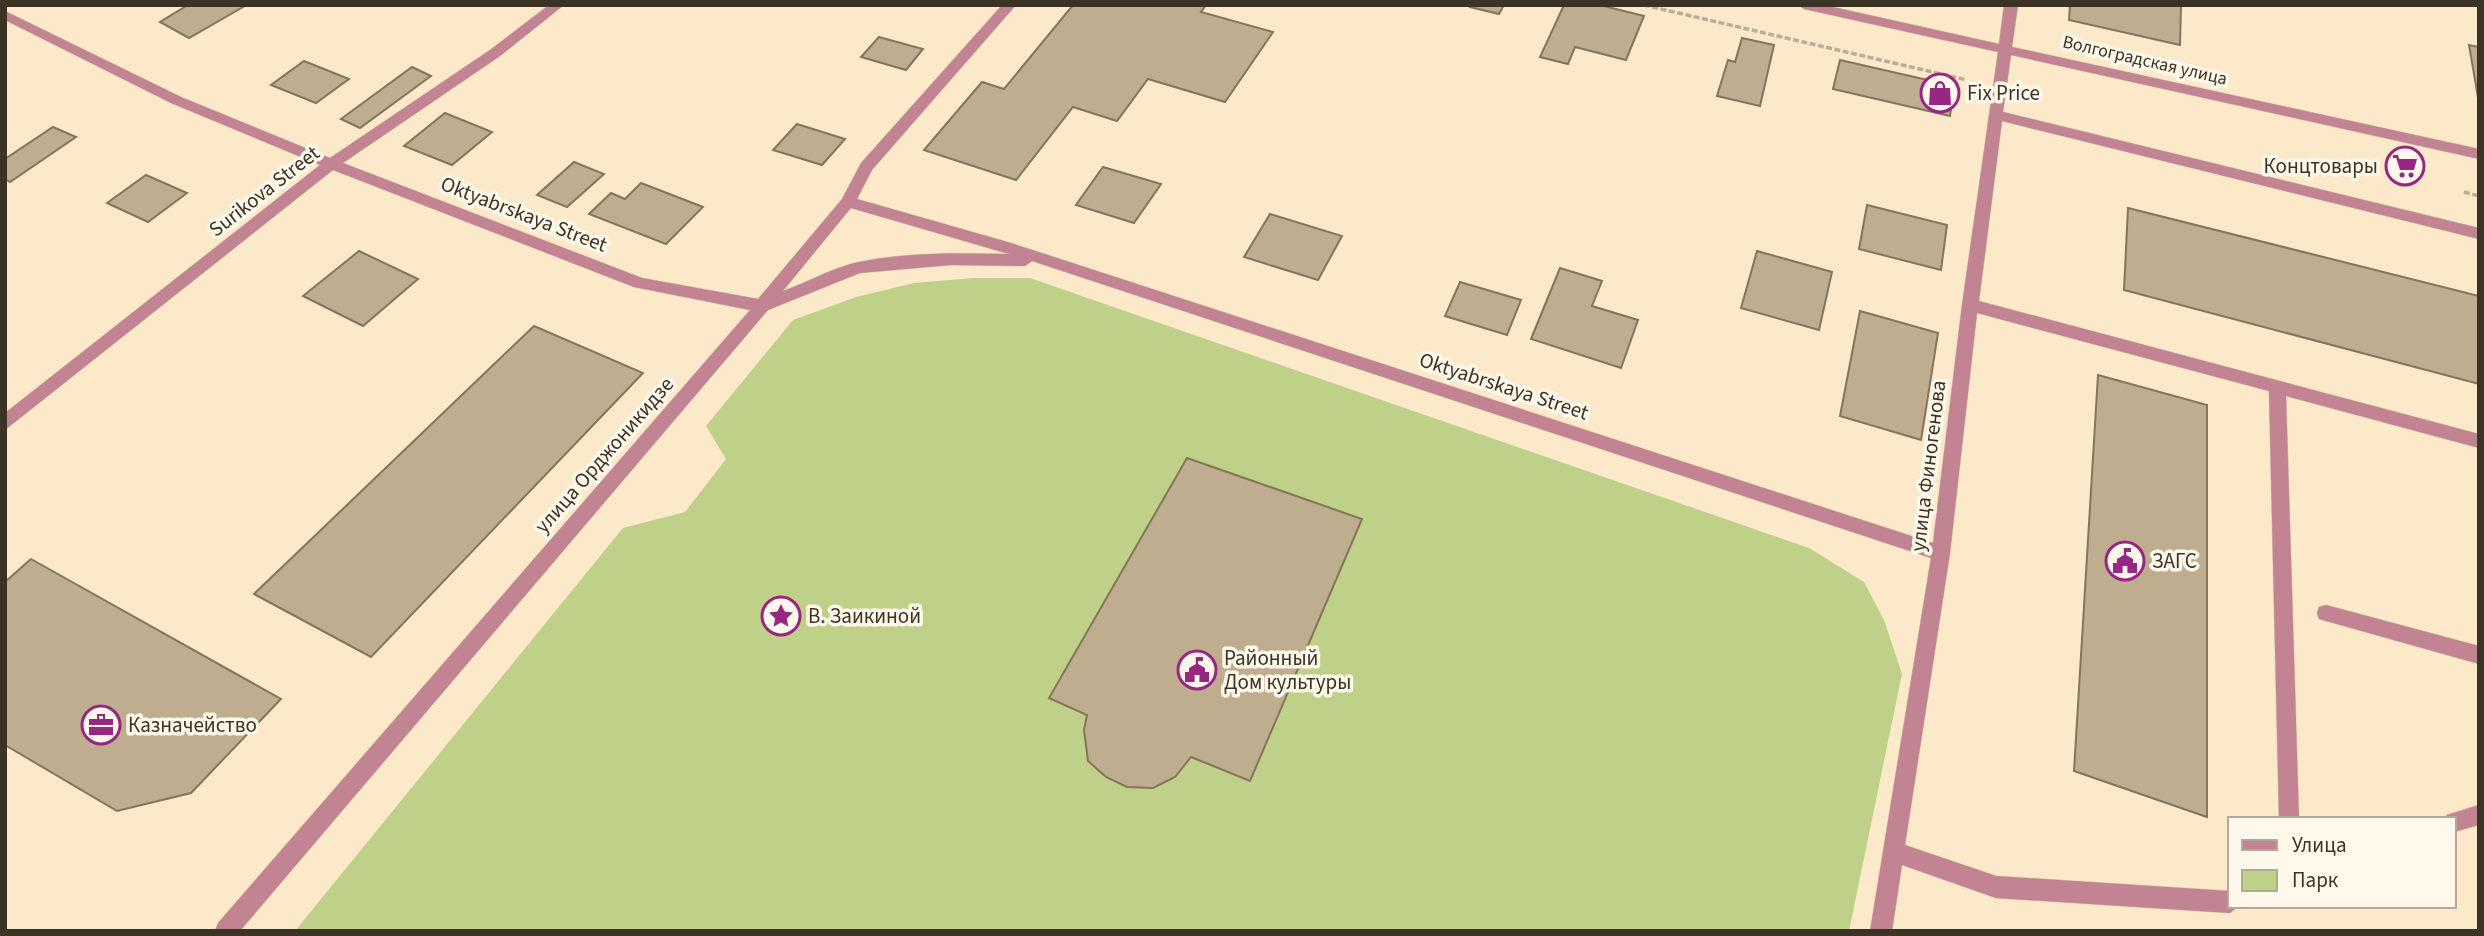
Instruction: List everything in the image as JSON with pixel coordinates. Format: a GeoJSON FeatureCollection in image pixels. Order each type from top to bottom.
{"type":"FeatureCollection","features":[{"type":"Feature","properties":{"kind":"street","name":"Surikova Street"},"geometry":{"type":"LineString","coordinates":[[5,423],[331,164],[495,53],[558,5]]}},
{"type":"Feature","properties":{"kind":"street","name":"улица Орджоникидзе"},"geometry":{"type":"LineString","coordinates":[[226,931],[762,306],[848,202],[866,167],[1010,5]]}},
{"type":"Feature","properties":{"kind":"street","name":"Волгоградская улица"},"geometry":{"type":"LineString","coordinates":[[1804,5],[2479,154]]}},
{"type":"Feature","properties":{"kind":"street","name":"улица Финогенова"},"geometry":{"type":"LineString","coordinates":[[1881,931],[1941,553],[1970,305],[2011,5]]}},
{"type":"Feature","properties":{"kind":"street","name":"Oktyabrskaya Street"},"geometry":{"type":"LineString","coordinates":[[5,15],[176,100],[331,164],[640,283],[762,306],[858,268],[898,262],[994,258],[1053,262]]}},
{"type":"Feature","properties":{"kind":"street"},"geometry":{"type":"LineString","coordinates":[[1996,115],[2479,234]]}},
{"type":"Feature","properties":{"kind":"street","name":"Oktyabrskaya Street"},"geometry":{"type":"LineString","coordinates":[[848,202],[1053,262],[1941,553]]}},
{"type":"Feature","properties":{"kind":"street"},"geometry":{"type":"LineString","coordinates":[[1970,305],[2479,441]]}},
{"type":"Feature","properties":{"kind":"street"},"geometry":{"type":"LineString","coordinates":[[2277,387],[2289,817]]}},
{"type":"Feature","properties":{"kind":"street"},"geometry":{"type":"LineString","coordinates":[[2326,613],[2479,655]]}},
{"type":"Feature","properties":{"kind":"street"},"geometry":{"type":"LineString","coordinates":[[2456,821],[2479,815]]}},
{"type":"Feature","properties":{"kind":"street"},"geometry":{"type":"LineString","coordinates":[[1895,852],[1996,887],[2228,902]]}},
{"type":"Feature","properties":{"kind":"green space"},"geometry":{"type":"Polygon","coordinates":[[[974,278],[1030,278],[1809,548],[1864,582],[1884,620],[1902,674],[1849,931],[295,931],[623,528],[685,512],[726,459],[706,426],[793,320],[856,297],[914,283],[974,278]]]}},
{"type":"Feature","properties":{"kind":"building"},"geometry":{"type":"Polygon","coordinates":[[[188,5],[243,7],[189,38],[160,22],[188,5]]]}},
{"type":"Feature","properties":{"kind":"building"},"geometry":{"type":"Polygon","coordinates":[[[1073,5],[1206,5],[1201,12],[1273,32],[1225,102],[1148,79],[1117,121],[1073,107],[1016,180],[924,150],[982,82],[1004,89],[1073,5]]]}},
{"type":"Feature","properties":{"kind":"building"},"geometry":{"type":"Polygon","coordinates":[[[1504,5],[1499,14],[1470,7],[1504,5]]]}},
{"type":"Feature","properties":{"kind":"building"},"geometry":{"type":"Polygon","coordinates":[[[1564,5],[1600,5],[1644,16],[1626,60],[1575,47],[1568,64],[1540,57],[1564,5]]]}},
{"type":"Feature","properties":{"kind":"building"},"geometry":{"type":"Polygon","coordinates":[[[2070,5],[2181,5],[2180,45],[2069,20],[2070,5]]]}},
{"type":"Feature","properties":{"kind":"building"},"geometry":{"type":"Polygon","coordinates":[[[879,37],[923,49],[906,70],[861,57],[879,37]]]}},
{"type":"Feature","properties":{"kind":"building"},"geometry":{"type":"Polygon","coordinates":[[[1742,38],[1774,45],[1760,106],[1717,96],[1728,60],[1735,62],[1742,38]]]}},
{"type":"Feature","properties":{"kind":"building"},"geometry":{"type":"Polygon","coordinates":[[[2469,45],[2479,47],[2479,103],[2469,45]]]}},
{"type":"Feature","properties":{"kind":"building"},"geometry":{"type":"Polygon","coordinates":[[[1840,60],[1954,86],[1950,116],[1833,89],[1840,60]]]}},
{"type":"Feature","properties":{"kind":"building"},"geometry":{"type":"Polygon","coordinates":[[[304,61],[349,79],[316,103],[271,85],[304,61]]]}},
{"type":"Feature","properties":{"kind":"building"},"geometry":{"type":"Polygon","coordinates":[[[412,67],[431,76],[360,128],[341,119],[412,67]]]}},
{"type":"Feature","properties":{"kind":"building"},"geometry":{"type":"Polygon","coordinates":[[[445,113],[492,132],[452,165],[404,146],[445,113]]]}},
{"type":"Feature","properties":{"kind":"building"},"geometry":{"type":"Polygon","coordinates":[[[797,124],[845,139],[822,165],[773,150],[797,124]]]}},
{"type":"Feature","properties":{"kind":"building"},"geometry":{"type":"Polygon","coordinates":[[[53,127],[76,137],[10,182],[5,179],[5,159],[53,127]]]}},
{"type":"Feature","properties":{"kind":"building"},"geometry":{"type":"Polygon","coordinates":[[[574,162],[604,174],[567,207],[537,195],[574,162]]]}},
{"type":"Feature","properties":{"kind":"building"},"geometry":{"type":"Polygon","coordinates":[[[1103,167],[1161,184],[1134,223],[1076,205],[1103,167]]]}},
{"type":"Feature","properties":{"kind":"building"},"geometry":{"type":"Polygon","coordinates":[[[146,175],[187,193],[148,222],[107,203],[146,175]]]}},
{"type":"Feature","properties":{"kind":"building"},"geometry":{"type":"Polygon","coordinates":[[[641,183],[703,207],[666,244],[589,214],[611,193],[625,199],[641,183]]]}},
{"type":"Feature","properties":{"kind":"building"},"geometry":{"type":"Polygon","coordinates":[[[1867,205],[1947,225],[1941,270],[1859,249],[1867,205]]]}},
{"type":"Feature","properties":{"kind":"building"},"geometry":{"type":"Polygon","coordinates":[[[2128,208],[2479,296],[2479,384],[2124,290],[2128,208]]]}},
{"type":"Feature","properties":{"kind":"building"},"geometry":{"type":"Polygon","coordinates":[[[1270,214],[1342,236],[1318,280],[1244,257],[1270,214]]]}},
{"type":"Feature","properties":{"kind":"building"},"geometry":{"type":"Polygon","coordinates":[[[359,251],[418,279],[363,326],[303,296],[359,251]]]}},
{"type":"Feature","properties":{"kind":"building"},"geometry":{"type":"Polygon","coordinates":[[[1757,251],[1832,272],[1819,330],[1741,308],[1757,251]]]}},
{"type":"Feature","properties":{"kind":"building"},"geometry":{"type":"Polygon","coordinates":[[[1560,268],[1602,281],[1592,306],[1638,320],[1621,368],[1531,339],[1560,268]]]}},
{"type":"Feature","properties":{"kind":"building"},"geometry":{"type":"Polygon","coordinates":[[[1460,282],[1521,300],[1507,335],[1445,316],[1460,282]]]}},
{"type":"Feature","properties":{"kind":"building"},"geometry":{"type":"Polygon","coordinates":[[[1860,311],[1938,333],[1921,440],[1840,416],[1860,311]]]}},
{"type":"Feature","properties":{"kind":"building"},"geometry":{"type":"Polygon","coordinates":[[[534,326],[643,373],[371,657],[254,594],[534,326]]]}},
{"type":"Feature","properties":{"kind":"building"},"geometry":{"type":"Polygon","coordinates":[[[2098,375],[2207,405],[2207,817],[2074,771],[2098,375]]]}},
{"type":"Feature","properties":{"kind":"building"},"geometry":{"type":"Polygon","coordinates":[[[1187,458],[1362,519],[1250,781],[1191,757],[1175,777],[1153,788],[1127,787],[1106,777],[1088,761],[1084,730],[1087,715],[1049,698],[1187,458]]]}},
{"type":"Feature","properties":{"kind":"building"},"geometry":{"type":"Polygon","coordinates":[[[31,559],[281,699],[191,793],[117,811],[5,745],[5,582],[31,559]]]}},
{"type":"Feature","properties":{"kind":"place","name":"Fix Price"},"geometry":{"type":"Point","coordinates":[1940,93]}},
{"type":"Feature","properties":{"kind":"place","name":"Концтовары"},"geometry":{"type":"Point","coordinates":[2405,166]}},
{"type":"Feature","properties":{"kind":"place","name":"ЗАГС"},"geometry":{"type":"Point","coordinates":[2125,561]}},
{"type":"Feature","properties":{"kind":"place","name":"В. Заикиной"},"geometry":{"type":"Point","coordinates":[781,616]}},
{"type":"Feature","properties":{"kind":"place","name":"Районный Дом культуры"},"geometry":{"type":"Point","coordinates":[1197,670]}},
{"type":"Feature","properties":{"kind":"place","name":"Казначейство"},"geometry":{"type":"Point","coordinates":[101,725]}}]}
